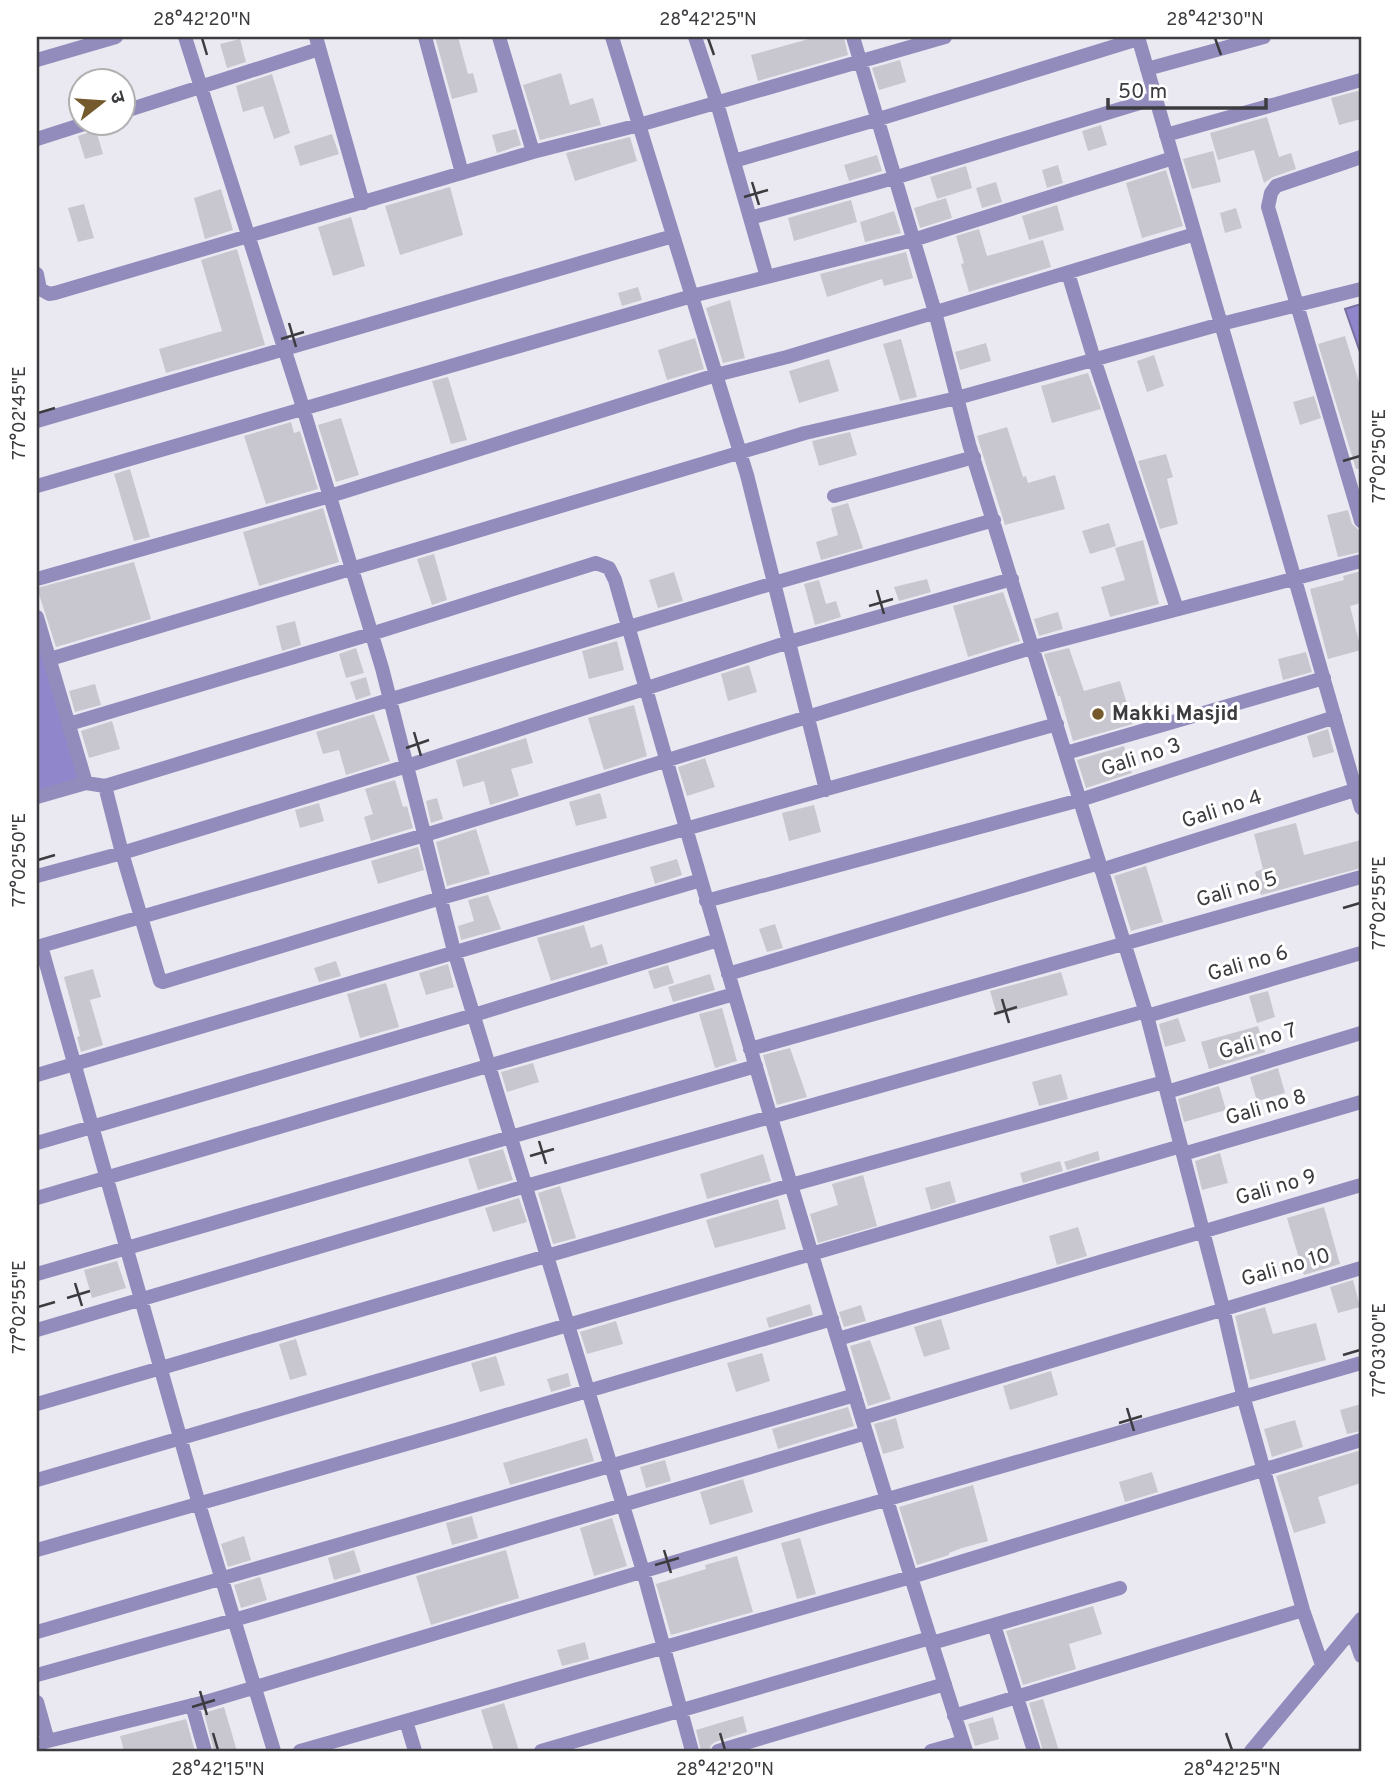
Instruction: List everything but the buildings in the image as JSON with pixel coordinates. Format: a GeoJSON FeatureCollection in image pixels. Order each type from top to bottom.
{"type":"FeatureCollection","features":[{"type":"Feature","properties":{"kind":"street"},"geometry":{"type":"LineString","coordinates":[[37,60],[116,37]]}},
{"type":"Feature","properties":{"kind":"street"},"geometry":{"type":"LineString","coordinates":[[185,37],[372,634],[454,951],[643,1571],[692,1751]]}},
{"type":"Feature","properties":{"kind":"street"},"geometry":{"type":"LineString","coordinates":[[425,37],[462,173]]}},
{"type":"Feature","properties":{"kind":"street"},"geometry":{"type":"LineString","coordinates":[[499,37],[533,152]]}},
{"type":"Feature","properties":{"kind":"street"},"geometry":{"type":"LineString","coordinates":[[612,37],[740,453],[826,790]]}},
{"type":"Feature","properties":{"kind":"street"},"geometry":{"type":"LineString","coordinates":[[695,37],[717,103],[767,277]]}},
{"type":"Feature","properties":{"kind":"street"},"geometry":{"type":"LineString","coordinates":[[853,37],[935,312],[974,457],[1147,1013],[1244,1399],[1303,1610],[1322,1665]]}},
{"type":"Feature","properties":{"kind":"street"},"geometry":{"type":"LineString","coordinates":[[37,274],[39,290],[55,293],[533,152],[639,125],[945,37]]}},
{"type":"Feature","properties":{"kind":"street"},"geometry":{"type":"LineString","coordinates":[[1147,69],[1264,37]]}},
{"type":"Feature","properties":{"kind":"street"},"geometry":{"type":"LineString","coordinates":[[734,161],[1138,38],[1335,718],[1359,789],[1361,808]]}},
{"type":"Feature","properties":{"kind":"street"},"geometry":{"type":"LineString","coordinates":[[136,108],[201,87],[317,43],[363,203]]}},
{"type":"Feature","properties":{"kind":"street"},"geometry":{"type":"LineString","coordinates":[[1166,135],[1361,80]]}},
{"type":"Feature","properties":{"kind":"street"},"geometry":{"type":"LineString","coordinates":[[750,218],[894,178],[1156,98]]}},
{"type":"Feature","properties":{"kind":"street"},"geometry":{"type":"LineString","coordinates":[[37,139],[66,130]]}},
{"type":"Feature","properties":{"kind":"street"},"geometry":{"type":"LineString","coordinates":[[1361,157],[1276,186],[1271,193],[1268,207],[1361,521]]}},
{"type":"Feature","properties":{"kind":"street"},"geometry":{"type":"LineString","coordinates":[[37,486],[692,296],[913,240],[1173,158]]}},
{"type":"Feature","properties":{"kind":"street"},"geometry":{"type":"LineString","coordinates":[[37,579],[330,496],[716,374],[787,357],[1195,234]]}},
{"type":"Feature","properties":{"kind":"street"},"geometry":{"type":"LineString","coordinates":[[37,421],[673,236]]}},
{"type":"Feature","properties":{"kind":"street"},"geometry":{"type":"LineString","coordinates":[[1068,273],[1177,609]]}},
{"type":"Feature","properties":{"kind":"street"},"geometry":{"type":"LineString","coordinates":[[50,659],[806,433],[957,398],[1221,324],[1361,289]]}},
{"type":"Feature","properties":{"kind":"street"},"geometry":{"type":"LineString","coordinates":[[834,496],[974,457]]}},
{"type":"Feature","properties":{"kind":"street"},"geometry":{"type":"LineString","coordinates":[[37,797],[86,783],[105,786],[774,583],[993,520]]}},
{"type":"Feature","properties":{"kind":"street"},"geometry":{"type":"LineString","coordinates":[[274,1751],[199,1504],[39,946],[425,835],[1034,647],[1361,561]]}},
{"type":"Feature","properties":{"kind":"street"},"geometry":{"type":"LineString","coordinates":[[69,724],[372,634],[596,563],[605,564],[612,573],[647,688],[750,1049],[964,1746],[930,1751]]}},
{"type":"Feature","properties":{"kind":"street"},"geometry":{"type":"LineString","coordinates":[[37,876],[407,766],[789,642],[1012,579]]}},
{"type":"Feature","properties":{"kind":"street"},"geometry":{"type":"LineString","coordinates":[[37,617],[86,783]]}},
{"type":"Feature","properties":{"kind":"street"},"geometry":{"type":"LineString","coordinates":[[1066,753],[1324,678]]}},
{"type":"Feature","properties":{"kind":"street","name":"Gali no 3"},"geometry":{"type":"LineString","coordinates":[[706,901],[1080,800],[1335,718]]}},
{"type":"Feature","properties":{"kind":"street"},"geometry":{"type":"LineString","coordinates":[[105,786],[121,853],[160,981],[163,982],[441,898],[1058,724]]}},
{"type":"Feature","properties":{"kind":"street","name":"Gali no 4"},"geometry":{"type":"LineString","coordinates":[[728,974],[1359,789]]}},
{"type":"Feature","properties":{"kind":"street","name":"Gali no 5"},"geometry":{"type":"LineString","coordinates":[[750,1049],[1361,877]]}},
{"type":"Feature","properties":{"kind":"street"},"geometry":{"type":"LineString","coordinates":[[37,1074],[701,880]]}},
{"type":"Feature","properties":{"kind":"street"},"geometry":{"type":"LineString","coordinates":[[37,1143],[474,1015],[718,940]]}},
{"type":"Feature","properties":{"kind":"street","name":"Gali no 6"},"geometry":{"type":"LineString","coordinates":[[37,1330],[526,1185],[1361,953]]}},
{"type":"Feature","properties":{"kind":"street"},"geometry":{"type":"LineString","coordinates":[[37,1198],[734,995]]}},
{"type":"Feature","properties":{"kind":"street","name":"Gali no 7"},"geometry":{"type":"LineString","coordinates":[[37,1404],[791,1185],[1361,1033]]}},
{"type":"Feature","properties":{"kind":"street"},"geometry":{"type":"LineString","coordinates":[[37,1274],[756,1066]]}},
{"type":"Feature","properties":{"kind":"street","name":"Gali no 8"},"geometry":{"type":"LineString","coordinates":[[37,1480],[569,1324],[1361,1102]]}},
{"type":"Feature","properties":{"kind":"street","name":"Gali no 9"},"geometry":{"type":"LineString","coordinates":[[838,1339],[1361,1185]]}},
{"type":"Feature","properties":{"kind":"street","name":"Gali no 10"},"geometry":{"type":"LineString","coordinates":[[862,1418],[1361,1268]]}},
{"type":"Feature","properties":{"kind":"street"},"geometry":{"type":"LineString","coordinates":[[37,1550],[589,1392],[832,1319]]}},
{"type":"Feature","properties":{"kind":"street"},"geometry":{"type":"LineString","coordinates":[[37,1702],[42,1743],[192,1705],[1361,1363]]}},
{"type":"Feature","properties":{"kind":"street"},"geometry":{"type":"LineString","coordinates":[[37,1632],[855,1395]]}},
{"type":"Feature","properties":{"kind":"street"},"geometry":{"type":"LineString","coordinates":[[37,1675],[234,1620],[866,1433]]}},
{"type":"Feature","properties":{"kind":"street"},"geometry":{"type":"LineString","coordinates":[[300,1751],[911,1577],[1361,1440]]}},
{"type":"Feature","properties":{"kind":"street"},"geometry":{"type":"LineString","coordinates":[[541,1751],[680,1709],[994,1625],[1120,1588]]}},
{"type":"Feature","properties":{"kind":"street"},"geometry":{"type":"LineString","coordinates":[[954,1716],[1303,1610]]}},
{"type":"Feature","properties":{"kind":"street"},"geometry":{"type":"LineString","coordinates":[[994,1625],[1034,1751]]}},
{"type":"Feature","properties":{"kind":"street"},"geometry":{"type":"LineString","coordinates":[[1251,1751],[1357,1625]]}},
{"type":"Feature","properties":{"kind":"street"},"geometry":{"type":"LineString","coordinates":[[1357,1625],[1361,1656]]}},
{"type":"Feature","properties":{"kind":"street"},"geometry":{"type":"LineString","coordinates":[[718,1751],[945,1684]]}},
{"type":"Feature","properties":{"kind":"street"},"geometry":{"type":"LineString","coordinates":[[192,1705],[205,1751]]}},
{"type":"Feature","properties":{"kind":"street"},"geometry":{"type":"LineString","coordinates":[[406,1721],[415,1751]]}},
{"type":"Feature","properties":{"kind":"street"},"geometry":{"type":"LineString","coordinates":[[1265,1736],[1269,1751]]}},
{"type":"Feature","properties":{"kind":"shaded area"},"geometry":{"type":"Polygon","coordinates":[[[1361,304],[1361,355],[1345,309],[1361,304]]]}},
{"type":"Feature","properties":{"kind":"shaded area"},"geometry":{"type":"Polygon","coordinates":[[[37,616],[85,779],[37,793],[37,616]]]}},
{"type":"Feature","properties":{"kind":"place","name":"Makki Masjid"},"geometry":{"type":"Point","coordinates":[1098,714]}}]}
